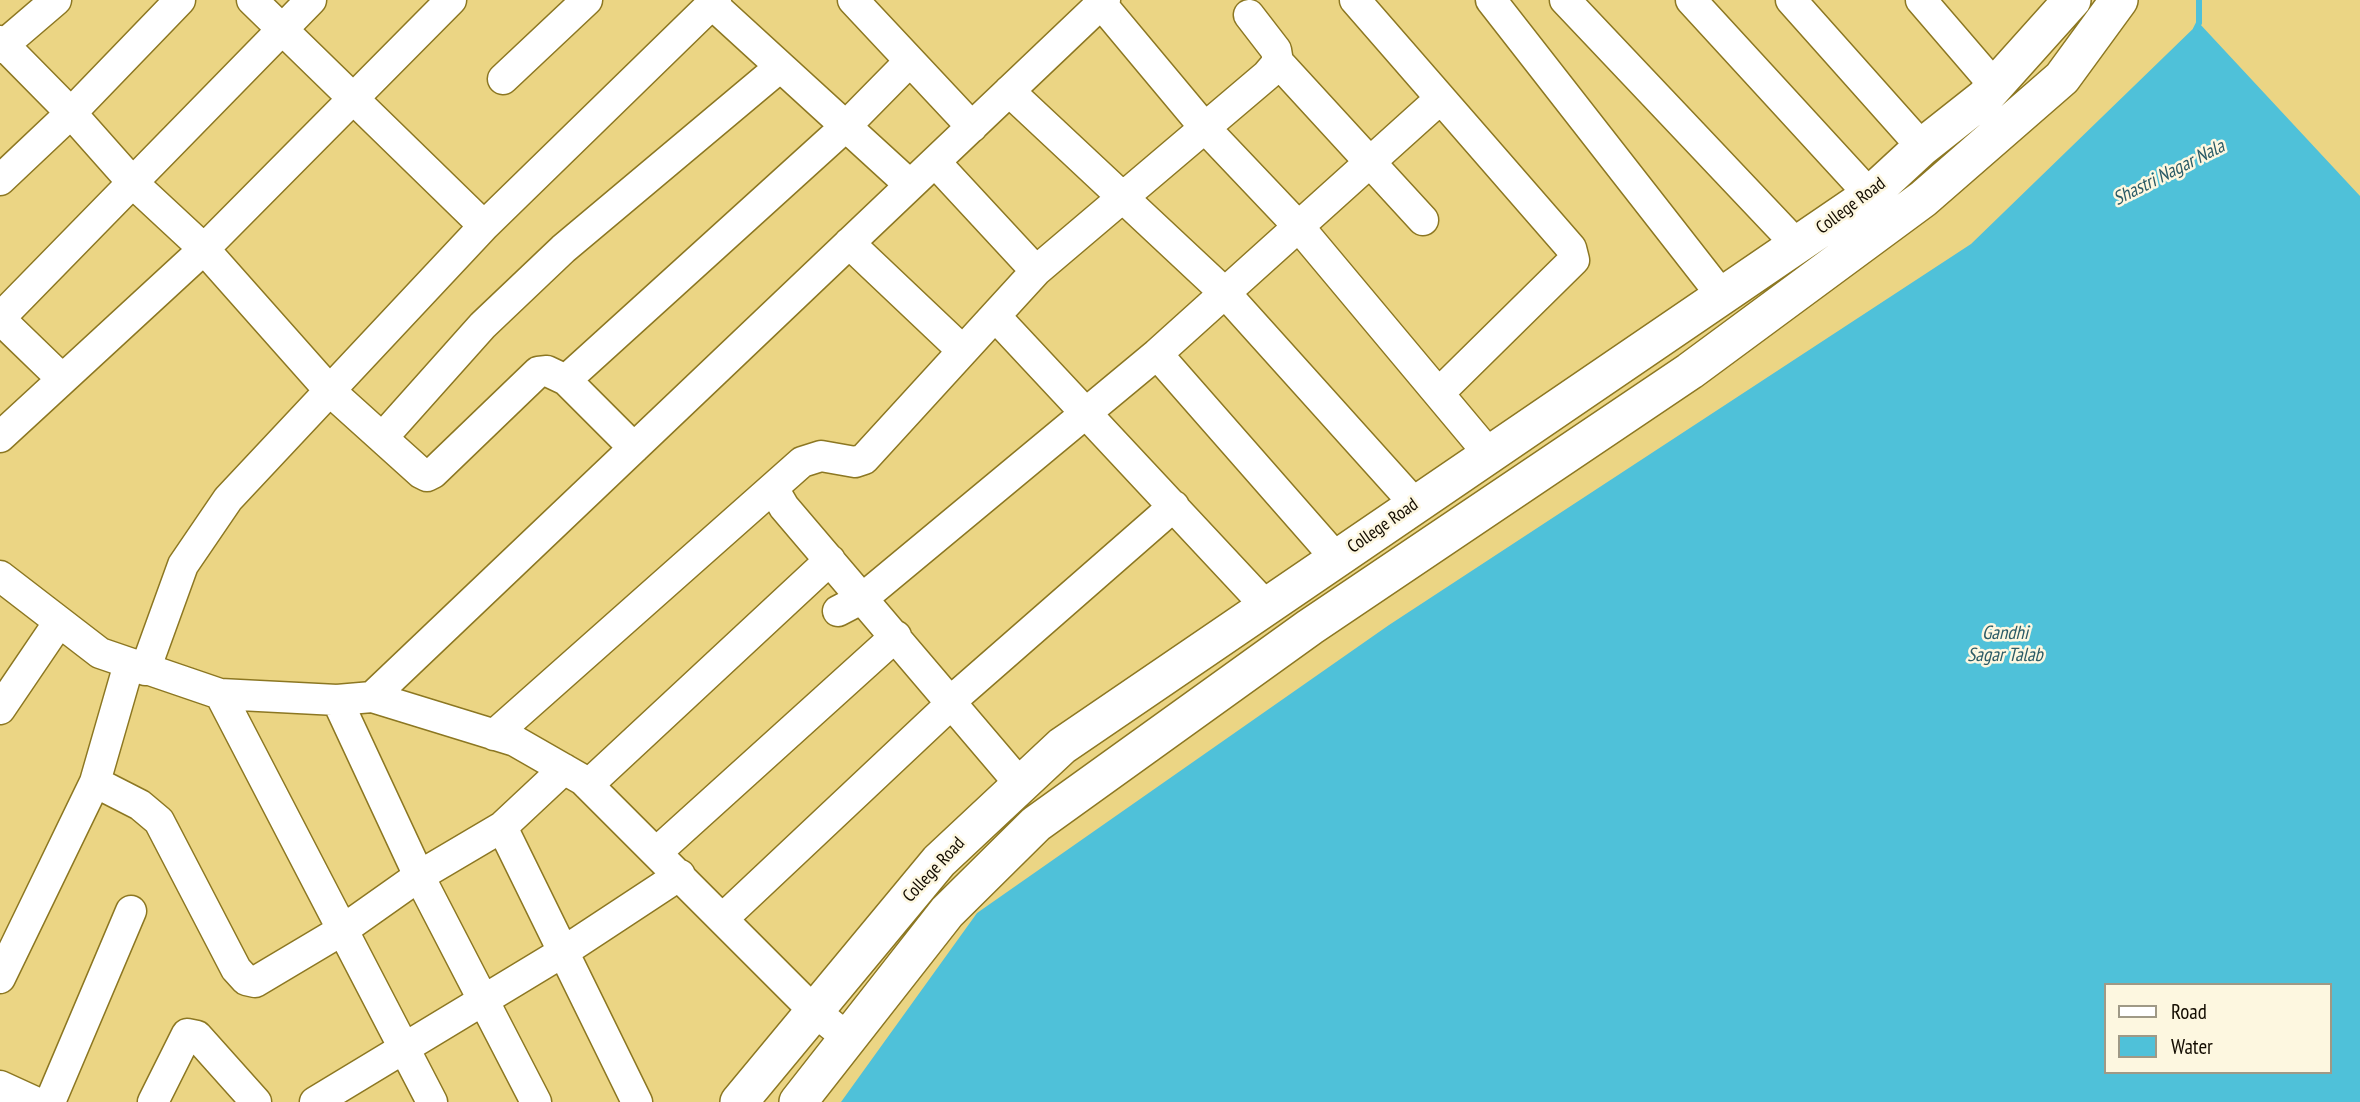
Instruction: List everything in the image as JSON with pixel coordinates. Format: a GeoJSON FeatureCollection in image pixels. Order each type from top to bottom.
{"type":"FeatureCollection","features":[{"type":"Feature","properties":{"kind":"main road","name":"College Road"},"geometry":{"type":"LineString","coordinates":[[739,1102],[939,861],[1062,746],[1489,453],[1723,298],[1798,246],[1837,215],[1870,195],[1922,146],[1995,86],[2072,0]]}},
{"type":"Feature","properties":{"kind":"main road","name":"College Road"},"geometry":{"type":"LineString","coordinates":[[798,1102],[947,912],[1036,824],[1310,627],[1690,371],[1923,199],[2062,78],[2119,0]]}},
{"type":"Feature","properties":{"kind":"street"},"geometry":{"type":"LineString","coordinates":[[56,0],[1,44],[71,113],[134,184],[204,249],[330,391],[427,476],[538,372],[547,370],[566,380],[634,448]]}},
{"type":"Feature","properties":{"kind":"street"},"geometry":{"type":"LineString","coordinates":[[0,180],[71,113],[180,0]]}},
{"type":"Feature","properties":{"kind":"street"},"geometry":{"type":"LineString","coordinates":[[252,0],[484,226]]}},
{"type":"Feature","properties":{"kind":"street"},"geometry":{"type":"LineString","coordinates":[[61,378],[0,319],[283,31],[310,0]]}},
{"type":"Feature","properties":{"kind":"street"},"geometry":{"type":"LineString","coordinates":[[0,437],[204,249],[451,0]]}},
{"type":"Feature","properties":{"kind":"street"},"geometry":{"type":"LineString","coordinates":[[503,79],[587,0]]}},
{"type":"Feature","properties":{"kind":"street"},"geometry":{"type":"LineString","coordinates":[[853,0],[972,127]]}},
{"type":"Feature","properties":{"kind":"street"},"geometry":{"type":"LineString","coordinates":[[1355,0],[1571,248],[1574,260],[1439,393]]}},
{"type":"Feature","properties":{"kind":"street"},"geometry":{"type":"LineString","coordinates":[[1491,0],[1723,298]]}},
{"type":"Feature","properties":{"kind":"street"},"geometry":{"type":"LineString","coordinates":[[1565,0],[1798,246]]}},
{"type":"Feature","properties":{"kind":"street"},"geometry":{"type":"LineString","coordinates":[[1691,0],[1870,195]]}},
{"type":"Feature","properties":{"kind":"street"},"geometry":{"type":"LineString","coordinates":[[1791,0],[1922,146]]}},
{"type":"Feature","properties":{"kind":"street"},"geometry":{"type":"LineString","coordinates":[[1921,0],[1995,86]]}},
{"type":"Feature","properties":{"kind":"street"},"geometry":{"type":"LineString","coordinates":[[372,697],[1101,1],[1205,128],[1299,227],[1489,453]]}},
{"type":"Feature","properties":{"kind":"street"},"geometry":{"type":"LineString","coordinates":[[0,978],[95,782],[137,667],[183,565],[228,499],[484,226],[714,2],[780,67],[910,186]]}},
{"type":"Feature","properties":{"kind":"street"},"geometry":{"type":"LineString","coordinates":[[1250,5],[1276,50],[1278,62],[1423,220]]}},
{"type":"Feature","properties":{"kind":"street"},"geometry":{"type":"LineString","coordinates":[[566,380],[845,127],[910,61]]}},
{"type":"Feature","properties":{"kind":"street"},"geometry":{"type":"LineString","coordinates":[[494,735],[808,458],[821,456],[855,462],[864,459],[1036,271],[1267,75],[1278,62]]}},
{"type":"Feature","properties":{"kind":"street"},"geometry":{"type":"LineString","coordinates":[[383,437],[483,325],[563,249],[780,67]]}},
{"type":"Feature","properties":{"kind":"street"},"geometry":{"type":"LineString","coordinates":[[1009,91],[1226,294],[1415,504]]}},
{"type":"Feature","properties":{"kind":"street"},"geometry":{"type":"LineString","coordinates":[[850,604],[1157,354],[1440,99]]}},
{"type":"Feature","properties":{"kind":"street"},"geometry":{"type":"LineString","coordinates":[[935,162],[1036,271]]}},
{"type":"Feature","properties":{"kind":"street"},"geometry":{"type":"LineString","coordinates":[[849,243],[963,351]]}},
{"type":"Feature","properties":{"kind":"street"},"geometry":{"type":"LineString","coordinates":[[995,316],[1266,606]]}},
{"type":"Feature","properties":{"kind":"street"},"geometry":{"type":"LineString","coordinates":[[1157,354],[1336,558]]}},
{"type":"Feature","properties":{"kind":"street"},"geometry":{"type":"LineString","coordinates":[[773,488],[784,507],[830,560],[850,604],[896,636],[1020,784]]}},
{"type":"Feature","properties":{"kind":"street"},"geometry":{"type":"LineString","coordinates":[[733,909],[952,703],[951,701],[1174,506]]}},
{"type":"Feature","properties":{"kind":"street"},"geometry":{"type":"LineString","coordinates":[[95,782],[140,805],[159,821],[236,969],[246,980],[255,982],[344,929],[419,876],[502,827],[576,777],[830,560]]}},
{"type":"Feature","properties":{"kind":"street"},"geometry":{"type":"LineString","coordinates":[[0,576],[100,653],[220,694],[337,700],[372,697],[515,741],[576,777],[657,852],[813,1010],[849,1039]]}},
{"type":"Feature","properties":{"kind":"street"},"geometry":{"type":"LineString","coordinates":[[0,709],[59,622]]}},
{"type":"Feature","properties":{"kind":"street"},"geometry":{"type":"LineString","coordinates":[[657,852],[896,636]]}},
{"type":"Feature","properties":{"kind":"street"},"geometry":{"type":"LineString","coordinates":[[220,694],[344,929],[402,1051],[432,1102]]}},
{"type":"Feature","properties":{"kind":"street"},"geometry":{"type":"LineString","coordinates":[[337,700],[419,876],[536,1102]]}},
{"type":"Feature","properties":{"kind":"street"},"geometry":{"type":"LineString","coordinates":[[502,827],[633,1101]]}},
{"type":"Feature","properties":{"kind":"street"},"geometry":{"type":"LineString","coordinates":[[315,1102],[484,1002],[680,875]]}},
{"type":"Feature","properties":{"kind":"street"},"geometry":{"type":"LineString","coordinates":[[50,1102],[131,911]]}},
{"type":"Feature","properties":{"kind":"street"},"geometry":{"type":"LineString","coordinates":[[153,1102],[187,1034],[197,1036],[256,1102]]}},
{"type":"Feature","properties":{"kind":"street"},"geometry":{"type":"LineString","coordinates":[[0,1086],[35,1102]]}},
{"type":"Feature","properties":{"kind":"water","name":"Gandhi Sagar Talab"},"geometry":{"type":"Polygon","coordinates":[[[2199,23],[2360,196],[2360,1102],[841,1102],[977,913],[1389,625],[1971,244],[2199,23]]]}},
{"type":"Feature","properties":{"kind":"waterway","name":"Shastri Nagar Nala"},"geometry":{"type":"LineString","coordinates":[[2196,29],[2199,23],[2199,0]]}}]}
